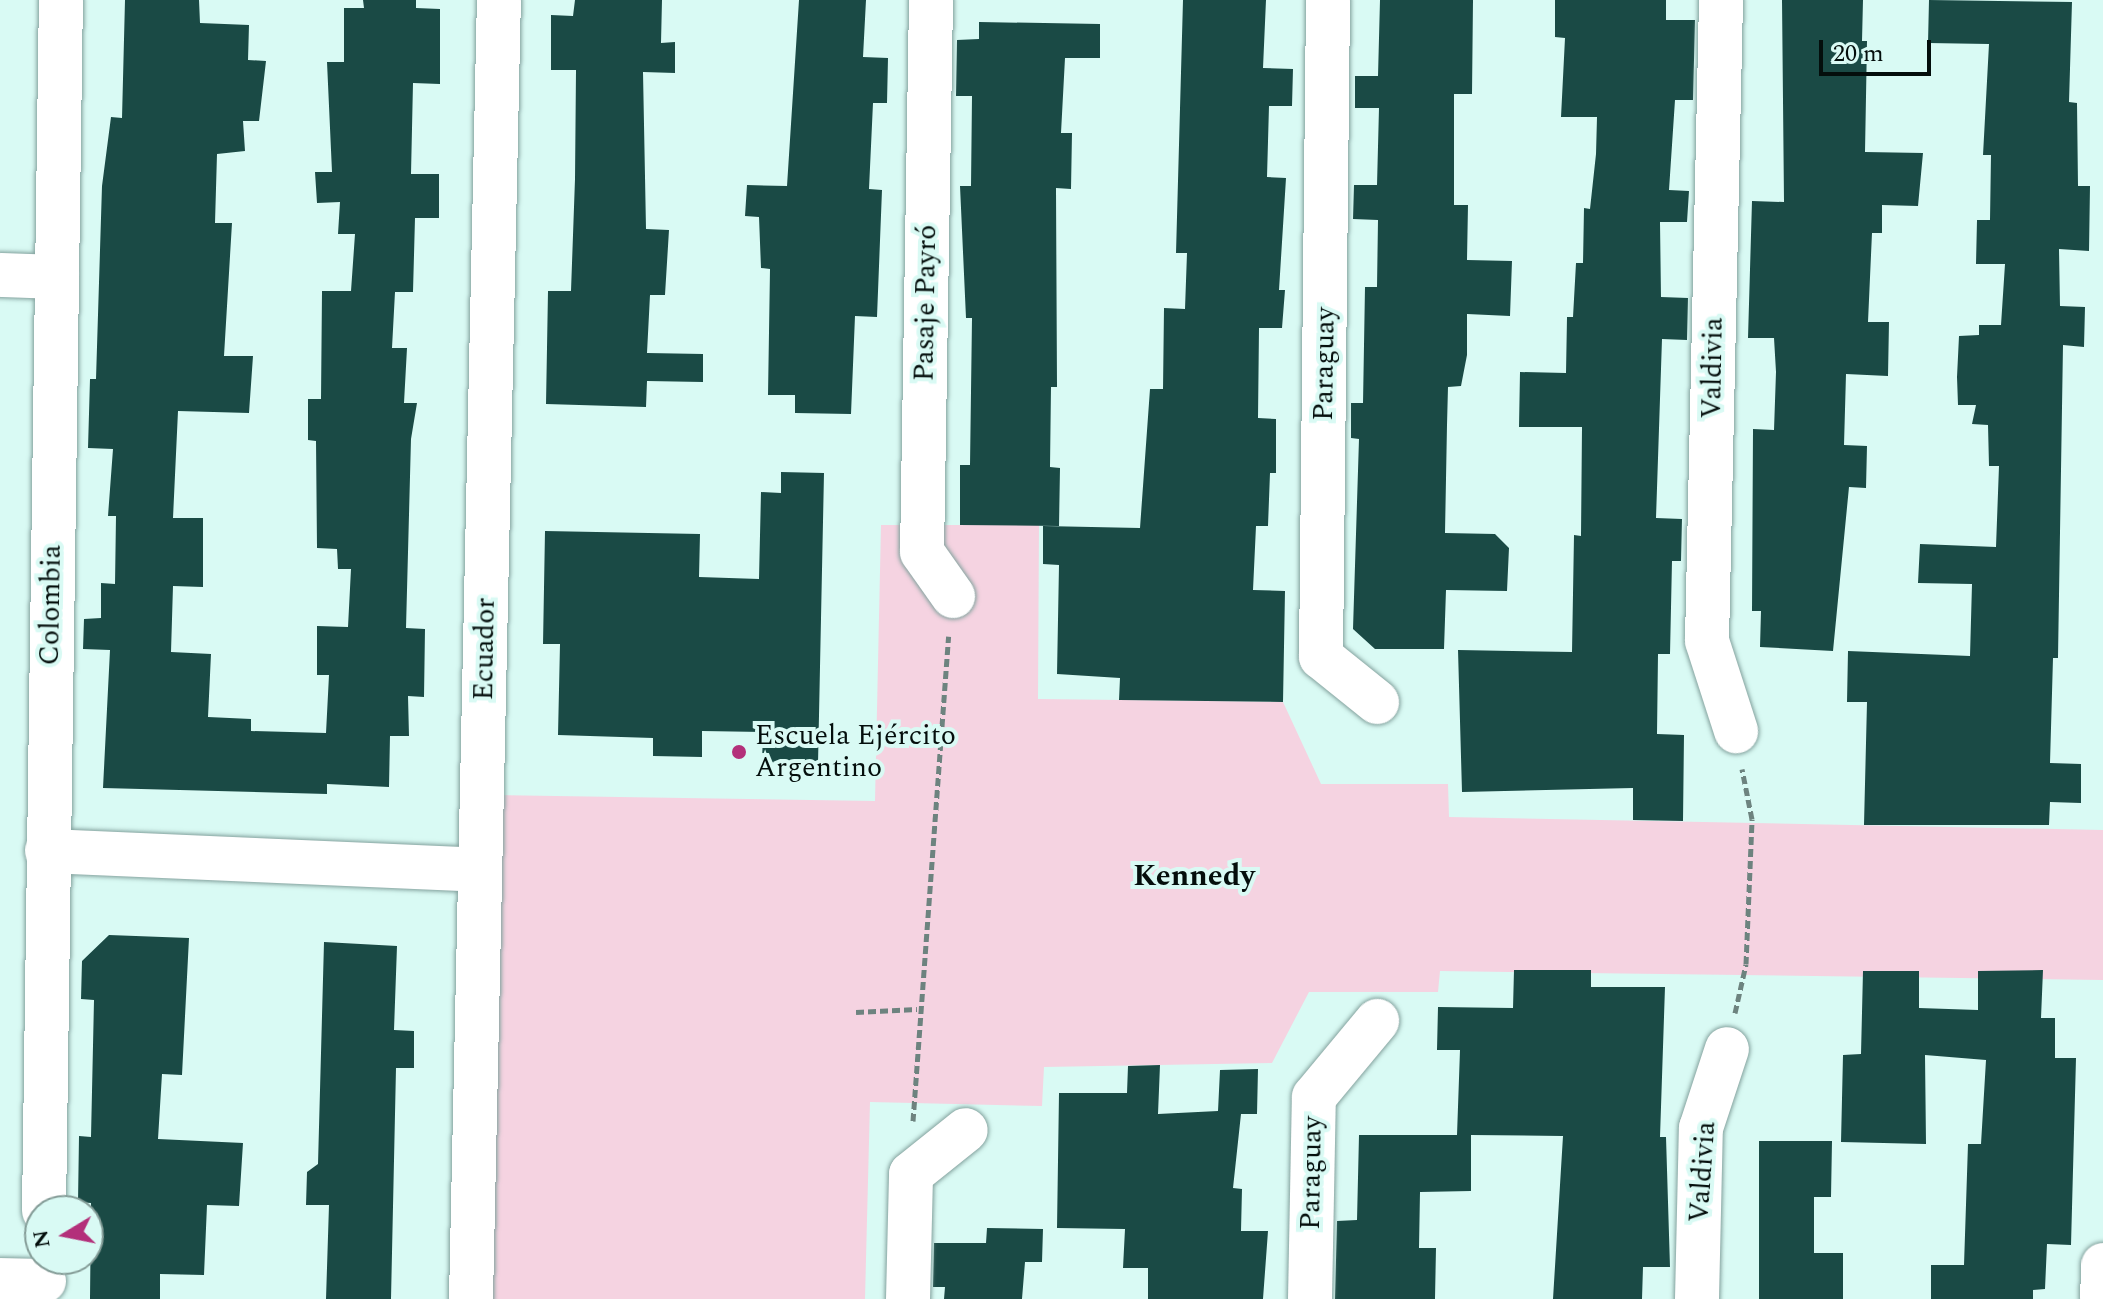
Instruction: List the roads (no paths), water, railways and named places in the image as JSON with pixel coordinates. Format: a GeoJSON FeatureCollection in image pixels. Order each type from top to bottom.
{"type":"FeatureCollection","features":[{"type":"Feature","properties":{"kind":"street","name":"Colombia"},"geometry":{"type":"LineString","coordinates":[[44,1195],[61,0]]}},
{"type":"Feature","properties":{"kind":"street","name":"Ecuador"},"geometry":{"type":"LineString","coordinates":[[471,1299],[499,0]]}},
{"type":"Feature","properties":{"kind":"street","name":"Pasaje Payró"},"geometry":{"type":"LineString","coordinates":[[931,0],[922,552],[953,596]]}},
{"type":"Feature","properties":{"kind":"street","name":"Paraguay"},"geometry":{"type":"LineString","coordinates":[[1328,0],[1321,657],[1377,702]]}},
{"type":"Feature","properties":{"kind":"street","name":"Valdivia"},"geometry":{"type":"LineString","coordinates":[[1721,0],[1707,641],[1736,731]]}},
{"type":"Feature","properties":{"kind":"street"},"geometry":{"type":"LineString","coordinates":[[0,275],[57,277]]}},
{"type":"Feature","properties":{"kind":"street"},"geometry":{"type":"LineString","coordinates":[[47,851],[480,870]]}},
{"type":"Feature","properties":{"kind":"street","name":"Paraguay"},"geometry":{"type":"LineString","coordinates":[[1310,1299],[1314,1097],[1377,1021]]}},
{"type":"Feature","properties":{"kind":"street","name":"Valdivia"},"geometry":{"type":"LineString","coordinates":[[1697,1299],[1701,1128],[1727,1049]]}},
{"type":"Feature","properties":{"kind":"street"},"geometry":{"type":"LineString","coordinates":[[908,1299],[911,1174],[966,1130]]}},
{"type":"Feature","properties":{"kind":"street"},"geometry":{"type":"LineString","coordinates":[[2102,1299],[2103,1265]]}},
{"type":"Feature","properties":{"kind":"street"},"geometry":{"type":"LineString","coordinates":[[0,1280],[44,1280]]}},
{"type":"Feature","properties":{"kind":"place","name":"Escuela Ejército Argentino"},"geometry":{"type":"Point","coordinates":[739,752]}},
{"type":"Feature","properties":{"kind":"district","name":"Kennedy"},"geometry":{"type":"Point","coordinates":[1194,876]}}]}
